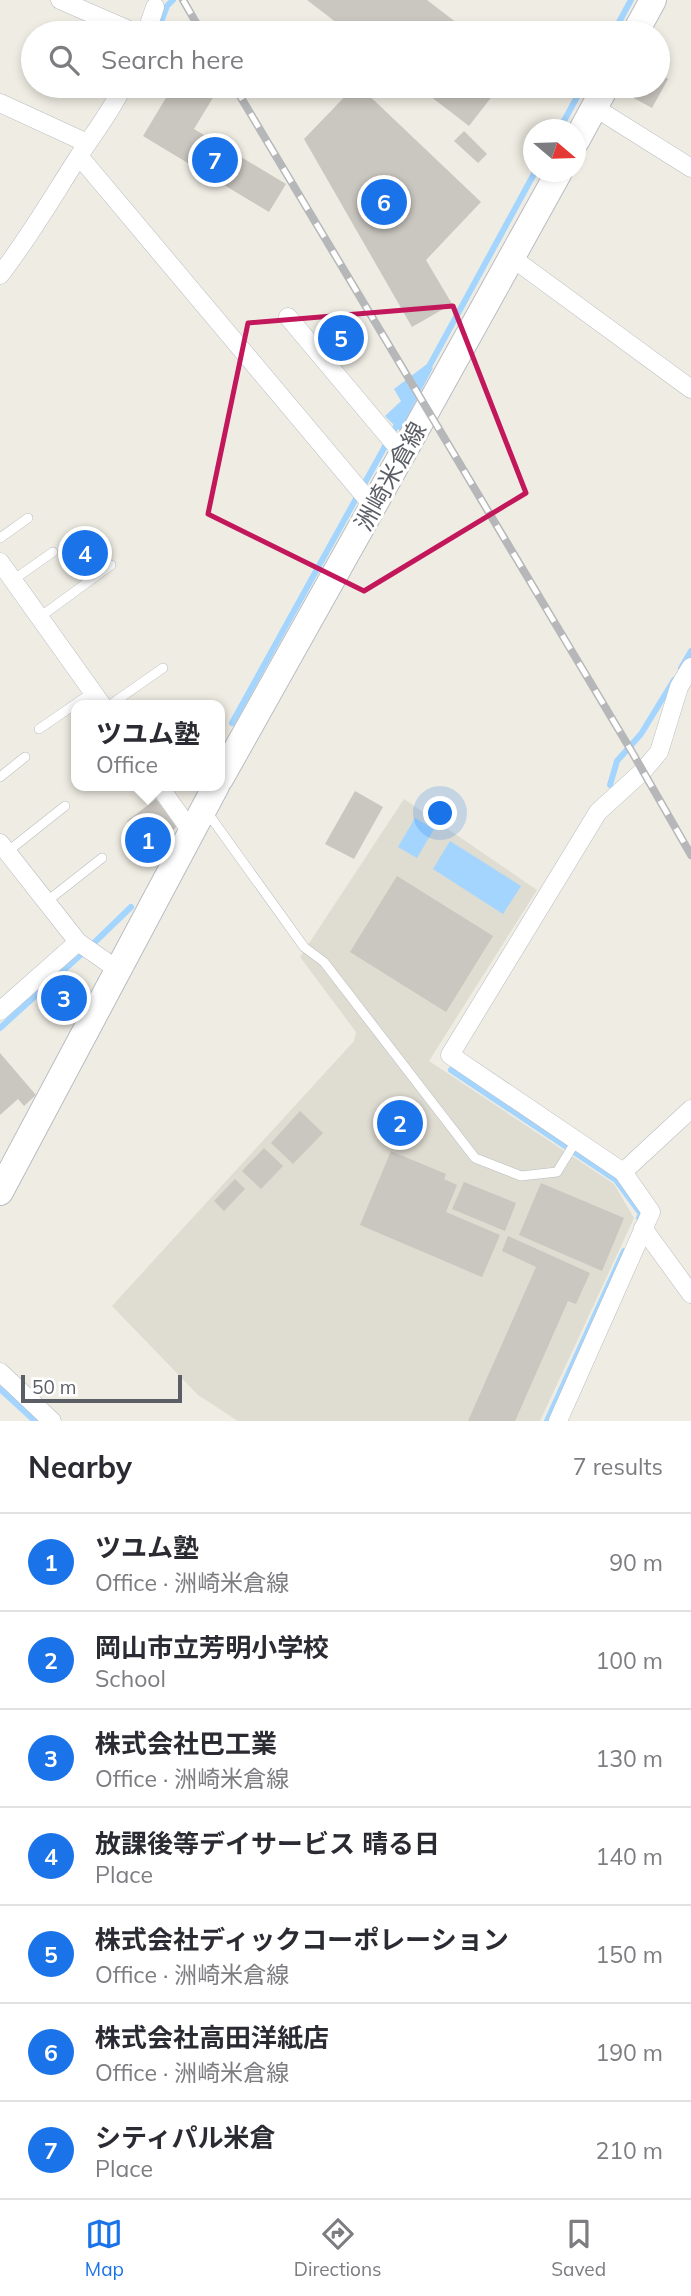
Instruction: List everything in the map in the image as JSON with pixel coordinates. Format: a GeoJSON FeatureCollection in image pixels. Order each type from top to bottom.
{"type":"FeatureCollection","features":[{"type":"Feature","properties":{"kind":"main road"},"geometry":{"type":"LineString","coordinates":[[642,21],[653,0]]}},
{"type":"Feature","properties":{"kind":"main road"},"geometry":{"type":"LineString","coordinates":[[586,122],[599,98]]}},
{"type":"Feature","properties":{"kind":"main road","name":"洲崎米倉線"},"geometry":{"type":"LineString","coordinates":[[225,769],[365,496],[511,257],[553,182]]}},
{"type":"Feature","properties":{"kind":"main road"},"geometry":{"type":"LineString","coordinates":[[0,1192],[190,830],[210,797]]}},
{"type":"Feature","properties":{"kind":"street"},"geometry":{"type":"LineString","coordinates":[[60,0],[108,21]]}},
{"type":"Feature","properties":{"kind":"street"},"geometry":{"type":"LineString","coordinates":[[150,21],[155,7]]}},
{"type":"Feature","properties":{"kind":"street"},"geometry":{"type":"LineString","coordinates":[[0,275],[8,250],[117,98]]}},
{"type":"Feature","properties":{"kind":"street"},"geometry":{"type":"LineString","coordinates":[[603,98],[691,167]]}},
{"type":"Feature","properties":{"kind":"street"},"geometry":{"type":"LineString","coordinates":[[0,103],[83,149],[365,496]]}},
{"type":"Feature","properties":{"kind":"street"},"geometry":{"type":"LineString","coordinates":[[511,257],[691,389]]}},
{"type":"Feature","properties":{"kind":"street"},"geometry":{"type":"LineString","coordinates":[[288,317],[395,444]]}},
{"type":"Feature","properties":{"kind":"street"},"geometry":{"type":"LineString","coordinates":[[0,562],[97,699]]}},
{"type":"Feature","properties":{"kind":"street"},"geometry":{"type":"LineString","coordinates":[[558,1421],[651,1212],[623,1172],[573,1146],[450,1055],[598,812],[643,771],[659,752],[679,687],[691,667]]}},
{"type":"Feature","properties":{"kind":"street"},"geometry":{"type":"LineString","coordinates":[[163,791],[190,830]]}},
{"type":"Feature","properties":{"kind":"street"},"geometry":{"type":"LineString","coordinates":[[3,848],[84,946],[118,970]]}},
{"type":"Feature","properties":{"kind":"street"},"geometry":{"type":"LineString","coordinates":[[0,1011],[84,946]]}},
{"type":"Feature","properties":{"kind":"street"},"geometry":{"type":"LineString","coordinates":[[623,1172],[689,1117]]}},
{"type":"Feature","properties":{"kind":"street"},"geometry":{"type":"LineString","coordinates":[[643,1228],[691,1294]]}},
{"type":"Feature","properties":{"kind":"street"},"geometry":{"type":"LineString","coordinates":[[0,1372],[52,1421]]}},
{"type":"Feature","properties":{"kind":"lane"},"geometry":{"type":"LineString","coordinates":[[0,538],[28,518]]}},
{"type":"Feature","properties":{"kind":"lane"},"geometry":{"type":"LineString","coordinates":[[13,580],[53,552]]}},
{"type":"Feature","properties":{"kind":"lane"},"geometry":{"type":"LineString","coordinates":[[40,617],[111,565]]}},
{"type":"Feature","properties":{"kind":"lane"},"geometry":{"type":"LineString","coordinates":[[117,700],[163,668]]}},
{"type":"Feature","properties":{"kind":"lane"},"geometry":{"type":"LineString","coordinates":[[39,729],[71,712]]}},
{"type":"Feature","properties":{"kind":"lane"},"geometry":{"type":"LineString","coordinates":[[0,778],[25,757]]}},
{"type":"Feature","properties":{"kind":"lane"},"geometry":{"type":"LineString","coordinates":[[210,797],[304,947],[324,962],[475,1158],[521,1176],[557,1172],[573,1146]]}},
{"type":"Feature","properties":{"kind":"lane"},"geometry":{"type":"LineString","coordinates":[[3,848],[65,806]]}},
{"type":"Feature","properties":{"kind":"lane"},"geometry":{"type":"LineString","coordinates":[[46,902],[102,858]]}},
{"type":"Feature","properties":{"kind":"highlighted area"},"geometry":{"type":"Polygon","coordinates":[[[453,306],[526,493],[364,591],[208,514],[248,323],[453,306]]]}},
{"type":"Feature","properties":{"kind":"shaded area"},"geometry":{"type":"Polygon","coordinates":[[[404,799],[537,890],[429,1061],[614,1184],[634,1218],[540,1421],[238,1421],[198,1395],[112,1306],[354,1041],[356,1032],[300,957],[404,799]]]}},
{"type":"Feature","properties":{"kind":"water"},"geometry":{"type":"Polygon","coordinates":[[[427,364],[433,368],[400,431],[385,416],[401,401],[394,389],[427,364]]]}},
{"type":"Feature","properties":{"kind":"water"},"geometry":{"type":"Polygon","coordinates":[[[415,818],[434,829],[417,858],[398,847],[415,818]]]}},
{"type":"Feature","properties":{"kind":"water"},"geometry":{"type":"Polygon","coordinates":[[[450,841],[521,886],[503,914],[433,869],[450,841]]]}},
{"type":"Feature","properties":{"kind":"building"},"geometry":{"type":"Polygon","coordinates":[[[307,0],[427,0],[454,21],[334,21],[307,0]]]}},
{"type":"Feature","properties":{"kind":"building"},"geometry":{"type":"Polygon","coordinates":[[[166,98],[213,98],[194,129],[286,184],[269,212],[143,136],[166,98]]]}},
{"type":"Feature","properties":{"kind":"building"},"geometry":{"type":"Polygon","coordinates":[[[343,98],[372,98],[481,202],[426,260],[452,304],[412,327],[304,139],[343,98]]]}},
{"type":"Feature","properties":{"kind":"building"},"geometry":{"type":"Polygon","coordinates":[[[433,98],[491,98],[469,126],[433,98]]]}},
{"type":"Feature","properties":{"kind":"building"},"geometry":{"type":"Polygon","coordinates":[[[634,98],[658,98],[652,108],[634,98]]]}},
{"type":"Feature","properties":{"kind":"building"},"geometry":{"type":"Polygon","coordinates":[[[464,131],[487,154],[478,163],[454,141],[464,131]]]}},
{"type":"Feature","properties":{"kind":"building"},"geometry":{"type":"Polygon","coordinates":[[[348,319],[362,337],[334,357],[320,339],[348,319]]]}},
{"type":"Feature","properties":{"kind":"building"},"geometry":{"type":"Polygon","coordinates":[[[88,536],[102,555],[82,570],[68,551],[88,536]]]}},
{"type":"Feature","properties":{"kind":"building"},"geometry":{"type":"Polygon","coordinates":[[[355,791],[383,807],[354,859],[325,844],[355,791]]]}},
{"type":"Feature","properties":{"kind":"building"},"geometry":{"type":"Polygon","coordinates":[[[156,799],[177,827],[148,849],[127,821],[156,799]]]}},
{"type":"Feature","properties":{"kind":"building"},"geometry":{"type":"Polygon","coordinates":[[[397,876],[493,936],[446,1012],[350,952],[397,876]]]}},
{"type":"Feature","properties":{"kind":"building"},"geometry":{"type":"Polygon","coordinates":[[[71,972],[89,993],[57,1022],[39,1002],[71,972]]]}},
{"type":"Feature","properties":{"kind":"building"},"geometry":{"type":"Polygon","coordinates":[[[0,1053],[36,1095],[24,1106],[18,1099],[0,1115],[0,1053]]]}},
{"type":"Feature","properties":{"kind":"building"},"geometry":{"type":"Polygon","coordinates":[[[300,1111],[323,1133],[293,1164],[271,1143],[300,1111]]]}},
{"type":"Feature","properties":{"kind":"building"},"geometry":{"type":"Polygon","coordinates":[[[264,1148],[283,1166],[261,1189],[242,1171],[264,1148]]]}},
{"type":"Feature","properties":{"kind":"building"},"geometry":{"type":"Polygon","coordinates":[[[391,1151],[446,1174],[444,1179],[457,1185],[446,1212],[500,1235],[482,1277],[360,1225],[391,1151]]]}},
{"type":"Feature","properties":{"kind":"building"},"geometry":{"type":"Polygon","coordinates":[[[235,1179],[245,1189],[224,1211],[214,1201],[235,1179]]]}},
{"type":"Feature","properties":{"kind":"building"},"geometry":{"type":"Polygon","coordinates":[[[464,1182],[516,1203],[505,1231],[452,1209],[464,1182]]]}},
{"type":"Feature","properties":{"kind":"building"},"geometry":{"type":"Polygon","coordinates":[[[541,1183],[624,1218],[602,1271],[519,1235],[541,1183]]]}},
{"type":"Feature","properties":{"kind":"building"},"geometry":{"type":"Polygon","coordinates":[[[508,1236],[590,1273],[576,1304],[568,1301],[515,1421],[468,1421],[536,1267],[502,1251],[508,1236]]]}},
{"type":"Feature","properties":{"kind":"waterway"},"geometry":{"type":"LineString","coordinates":[[161,21],[167,6],[173,0]]}},
{"type":"Feature","properties":{"kind":"waterway"},"geometry":{"type":"LineString","coordinates":[[620,21],[631,0]]}},
{"type":"Feature","properties":{"kind":"waterway"},"geometry":{"type":"LineString","coordinates":[[565,119],[576,98]]}},
{"type":"Feature","properties":{"kind":"waterway"},"geometry":{"type":"LineString","coordinates":[[426,372],[530,182]]}},
{"type":"Feature","properties":{"kind":"waterway"},"geometry":{"type":"LineString","coordinates":[[232,723],[399,421]]}},
{"type":"Feature","properties":{"kind":"waterway"},"geometry":{"type":"LineString","coordinates":[[681,668],[691,651]]}},
{"type":"Feature","properties":{"kind":"waterway"},"geometry":{"type":"LineString","coordinates":[[610,785],[617,761],[641,734],[674,680]]}},
{"type":"Feature","properties":{"kind":"waterway"},"geometry":{"type":"LineString","coordinates":[[0,1028],[131,907]]}},
{"type":"Feature","properties":{"kind":"waterway"},"geometry":{"type":"LineString","coordinates":[[451,1070],[616,1180],[641,1214],[639,1218]]}},
{"type":"Feature","properties":{"kind":"waterway"},"geometry":{"type":"LineString","coordinates":[[547,1421],[624,1251]]}},
{"type":"Feature","properties":{"kind":"waterway"},"geometry":{"type":"LineString","coordinates":[[0,1389],[35,1421]]}},
{"type":"Feature","properties":{"kind":"railway"},"geometry":{"type":"LineString","coordinates":[[183,0],[195,21]]}},
{"type":"Feature","properties":{"kind":"railway"},"geometry":{"type":"LineString","coordinates":[[241,98],[691,855]]}},
{"type":"Feature","properties":{"kind":"place","name":"シティパル米倉"},"geometry":{"type":"Point","coordinates":[215,160]}},
{"type":"Feature","properties":{"kind":"place","name":"株式会社高田洋紙店"},"geometry":{"type":"Point","coordinates":[384,202]}},
{"type":"Feature","properties":{"kind":"place","name":"株式会社ディックコーポレーション"},"geometry":{"type":"Point","coordinates":[341,338]}},
{"type":"Feature","properties":{"kind":"place","name":"放課後等デイサービス 晴る日"},"geometry":{"type":"Point","coordinates":[85,553]}},
{"type":"Feature","properties":{"kind":"place","name":"ツユム塾"},"geometry":{"type":"Point","coordinates":[148,840]}},
{"type":"Feature","properties":{"kind":"place","name":"株式会社巴工業"},"geometry":{"type":"Point","coordinates":[64,998]}},
{"type":"Feature","properties":{"kind":"place","name":"岡山市立芳明小学校"},"geometry":{"type":"Point","coordinates":[400,1123]}}]}
